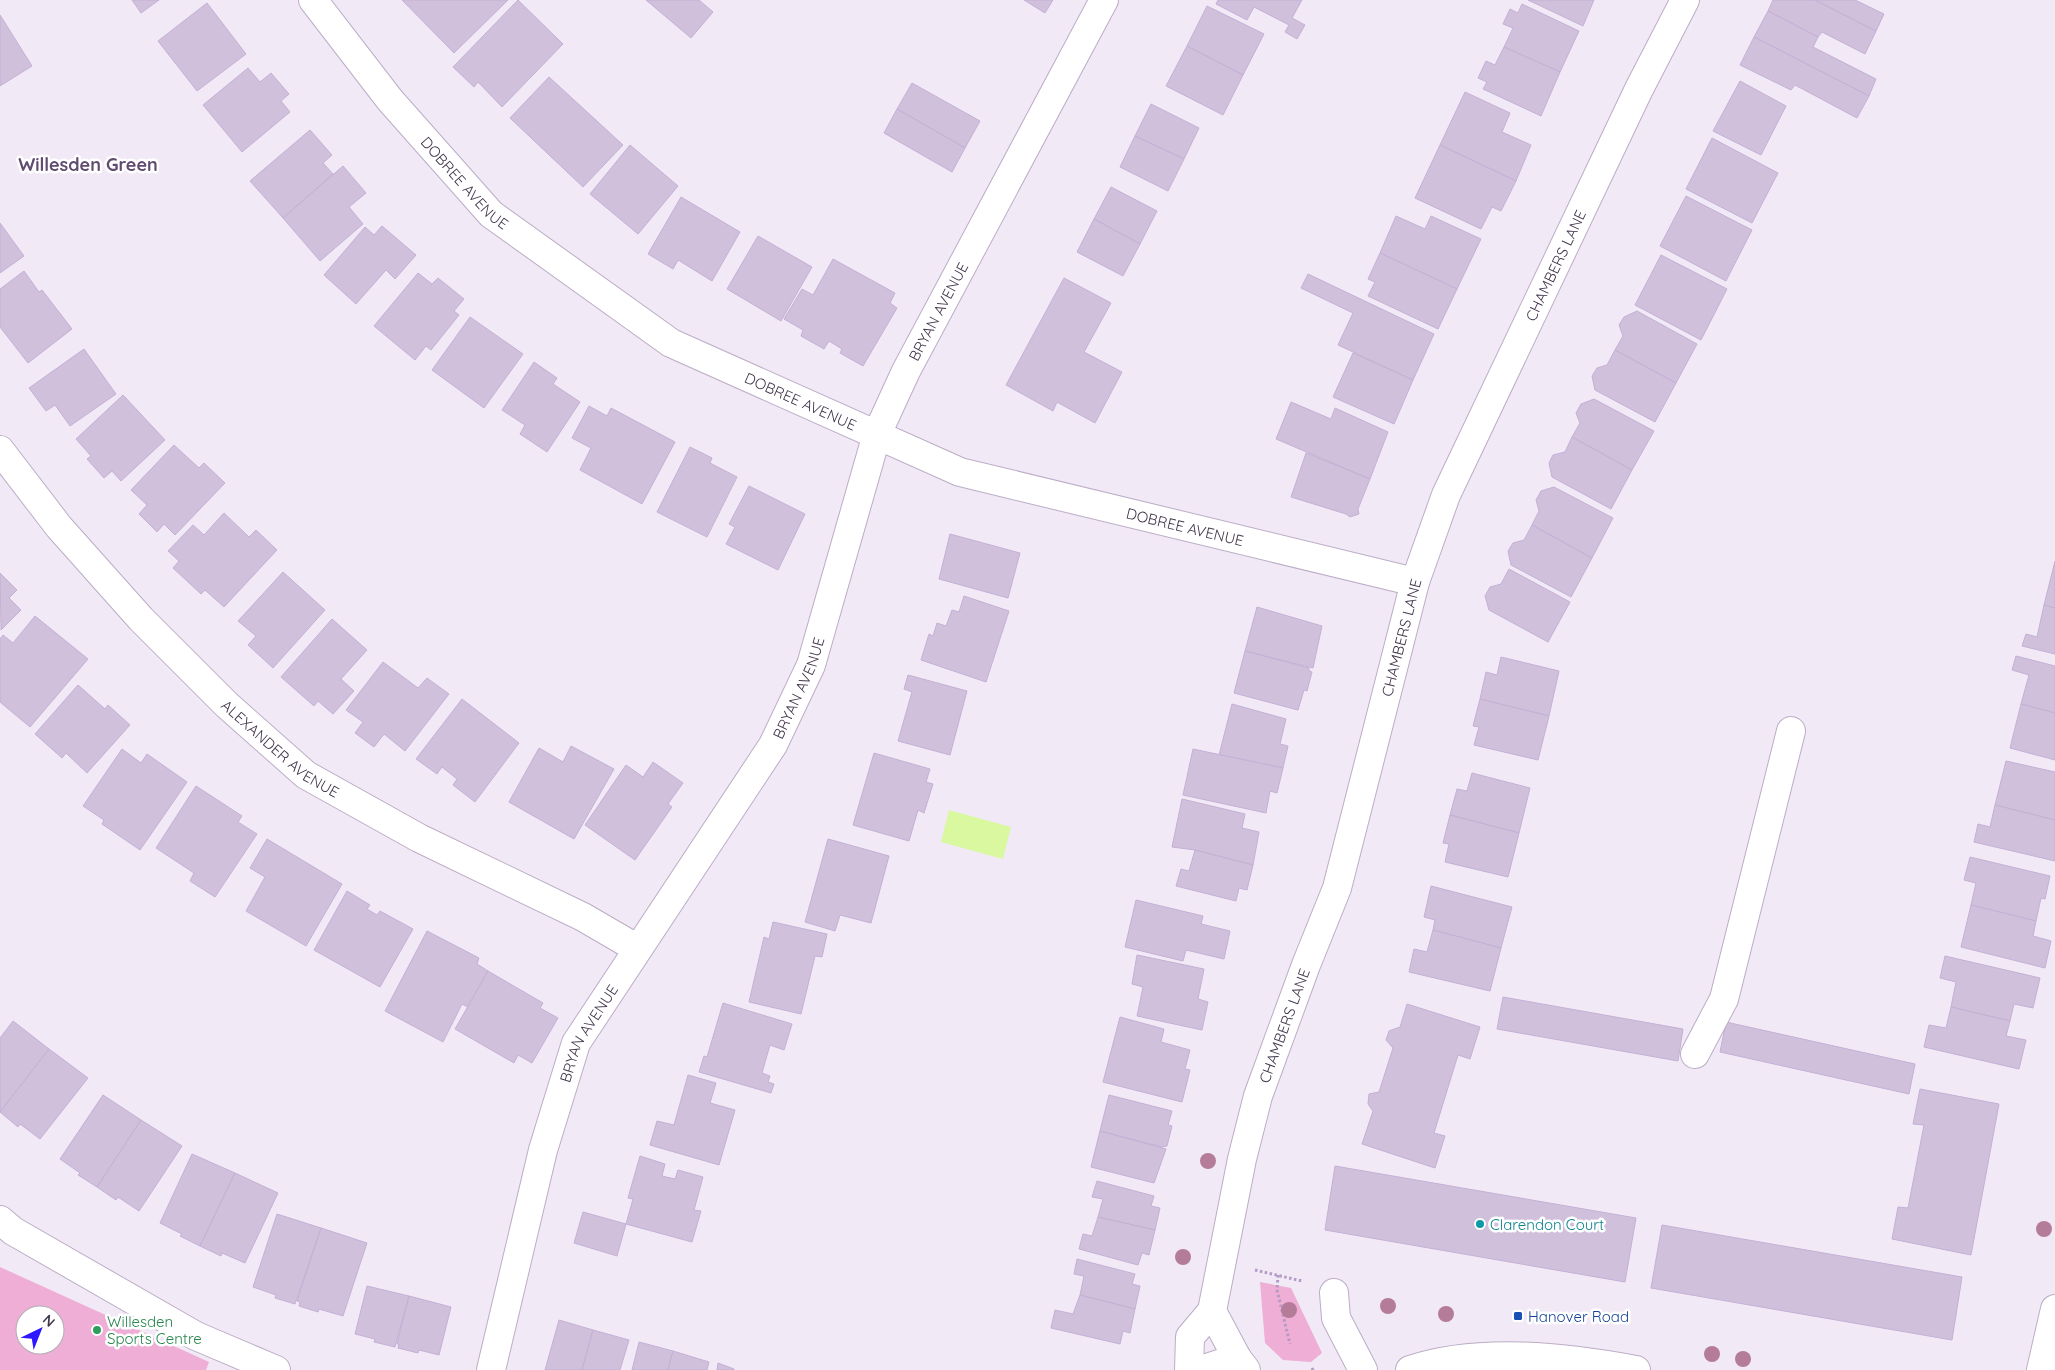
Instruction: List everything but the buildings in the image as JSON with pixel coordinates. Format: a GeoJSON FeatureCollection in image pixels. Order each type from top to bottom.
{"type":"FeatureCollection","features":[{"type":"Feature","properties":{"kind":"street","name":"DOBREE AVENUE"},"geometry":{"type":"LineString","coordinates":[[313,0],[390,100],[491,214],[672,343],[960,472],[1415,582]]}},
{"type":"Feature","properties":{"kind":"street","name":"BRYAN AVENUE"},"geometry":{"type":"LineString","coordinates":[[491,1370],[543,1150],[576,1043],[773,744],[812,665],[877,434],[906,371],[1104,0]]}},
{"type":"Feature","properties":{"kind":"street","name":"CHAMBERS LANE"},"geometry":{"type":"LineString","coordinates":[[1189,1370],[1190,1337],[1212,1311],[1242,1159],[1258,1096],[1306,965],[1337,888],[1415,582],[1446,496],[1638,89],[1685,0]]}},
{"type":"Feature","properties":{"kind":"street","name":"ALEXANDER AVENUE"},"geometry":{"type":"LineString","coordinates":[[0,450],[59,527],[140,619],[226,706],[306,775],[419,838],[584,917],[638,949]]}},
{"type":"Feature","properties":{"kind":"street"},"geometry":{"type":"LineString","coordinates":[[1695,1054],[1724,999],[1790,732]]}},
{"type":"Feature","properties":{"kind":"street"},"geometry":{"type":"LineString","coordinates":[[0,1220],[13,1231],[196,1336],[276,1370]]}},
{"type":"Feature","properties":{"kind":"street"},"geometry":{"type":"LineString","coordinates":[[1334,1293],[1336,1318],[1363,1370]]}},
{"type":"Feature","properties":{"kind":"street"},"geometry":{"type":"LineString","coordinates":[[2041,1370],[2055,1309]]}},
{"type":"Feature","properties":{"kind":"street"},"geometry":{"type":"LineString","coordinates":[[1201,1370],[1242,1364],[1212,1311]]}},
{"type":"Feature","properties":{"kind":"street"},"geometry":{"type":"LineString","coordinates":[[1410,1370],[1521,1357],[1590,1361],[1636,1370]]}},
{"type":"Feature","properties":{"kind":"path"},"geometry":{"type":"LineString","coordinates":[[1254,1270],[1303,1282]]}},
{"type":"Feature","properties":{"kind":"path"},"geometry":{"type":"LineString","coordinates":[[1278,1275],[1277,1290],[1290,1344]]}},
{"type":"Feature","properties":{"kind":"shaded area"},"geometry":{"type":"Polygon","coordinates":[[[949,810],[1011,827],[1003,859],[941,842],[949,810]]]}},
{"type":"Feature","properties":{"kind":"shaded area","name":"Willesden Sports Centre"},"geometry":{"type":"Polygon","coordinates":[[[0,1267],[209,1362],[206,1370],[0,1370],[0,1267]]]}},
{"type":"Feature","properties":{"kind":"shaded area"},"geometry":{"type":"Polygon","coordinates":[[[1260,1282],[1291,1288],[1322,1353],[1311,1362],[1283,1360],[1265,1343],[1260,1282]]]}},
{"type":"Feature","properties":{"kind":"place","name":"Clarendon Court"},"geometry":{"type":"Point","coordinates":[1480,1224]}},
{"type":"Feature","properties":{"kind":"place","name":"Hanover Road"},"geometry":{"type":"Point","coordinates":[1518,1316]}},
{"type":"Feature","properties":{"kind":"place","name":"Willesden Sports Centre"},"geometry":{"type":"Point","coordinates":[97,1330]}},
{"type":"Feature","properties":{"kind":"district","name":"Willesden Green"},"geometry":{"type":"Point","coordinates":[88,164]}}]}
